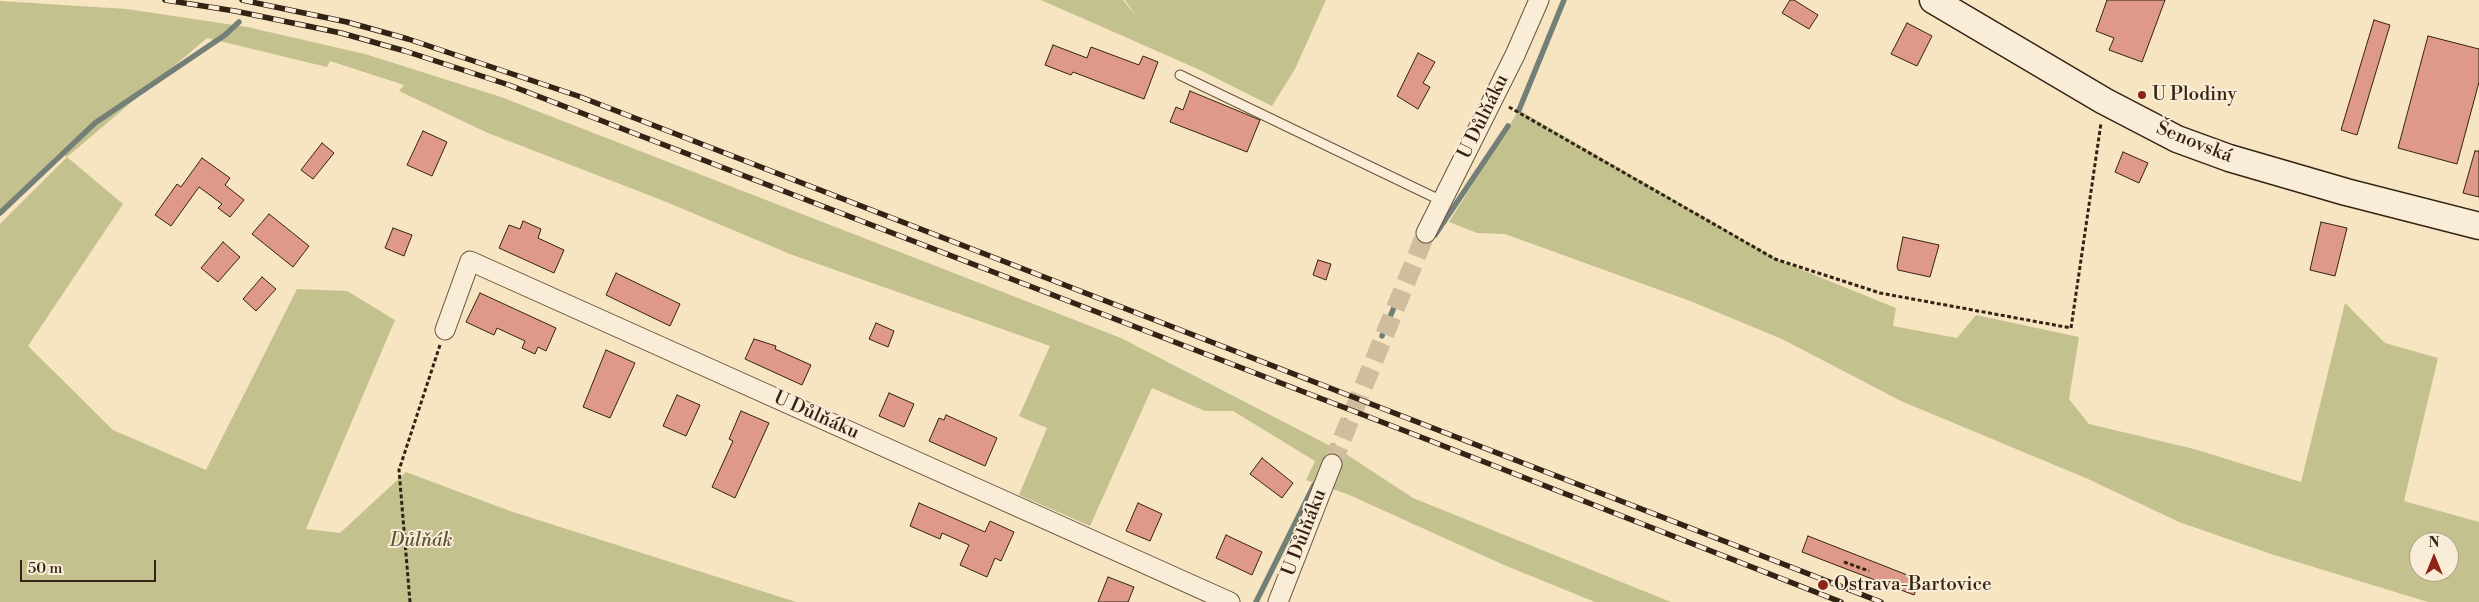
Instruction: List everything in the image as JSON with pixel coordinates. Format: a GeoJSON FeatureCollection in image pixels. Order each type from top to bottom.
{"type":"FeatureCollection","features":[{"type":"Feature","properties":{"kind":"street","name":"U Důlňáku"},"geometry":{"type":"LineString","coordinates":[[1426,233],[1494,98],[1539,0]]}},
{"type":"Feature","properties":{"kind":"street","name":"Šenovská"},"geometry":{"type":"LineString","coordinates":[[1933,0],[2104,101],[2177,139],[2229,158],[2346,192],[2479,226]]}},
{"type":"Feature","properties":{"kind":"street","name":"U Důlňáku"},"geometry":{"type":"LineString","coordinates":[[445,330],[470,261],[1230,602]]}},
{"type":"Feature","properties":{"kind":"street","name":"U Důlňáku"},"geometry":{"type":"LineString","coordinates":[[1278,602],[1332,464]]}},
{"type":"Feature","properties":{"kind":"lane"},"geometry":{"type":"LineString","coordinates":[[1180,75],[1442,201]]}},
{"type":"Feature","properties":{"kind":"path"},"geometry":{"type":"LineString","coordinates":[[1494,98],[1775,259],[1880,293],[2071,328],[2104,101]]}},
{"type":"Feature","properties":{"kind":"path"},"geometry":{"type":"LineString","coordinates":[[410,602],[399,470],[445,330]]}},
{"type":"Feature","properties":{"kind":"path"},"geometry":{"type":"LineString","coordinates":[[1844,562],[1869,571]]}},
{"type":"Feature","properties":{"kind":"green space"},"geometry":{"type":"Polygon","coordinates":[[[1041,0],[1123,0],[1136,16],[1125,0],[1326,0],[1295,69],[1272,106],[1200,70],[1041,0]]]}},
{"type":"Feature","properties":{"kind":"green space"},"geometry":{"type":"Polygon","coordinates":[[[0,1],[127,9],[247,27],[365,54],[501,97],[1121,338],[1346,454],[1413,498],[1671,602],[1595,602],[1504,565],[1347,494],[1306,480],[1315,461],[1233,411],[1205,411],[1152,388],[1090,526],[1019,495],[1047,428],[1019,416],[1050,346],[790,254],[664,201],[488,133],[399,91],[404,85],[330,61],[327,67],[207,38],[67,157],[60,152],[0,211],[0,1]]]}},
{"type":"Feature","properties":{"kind":"green space"},"geometry":{"type":"Polygon","coordinates":[[[1519,110],[1780,261],[1896,308],[1893,326],[1957,338],[1976,315],[2079,337],[2069,399],[2089,424],[2194,449],[2301,482],[2345,303],[2385,343],[2438,358],[2404,501],[2479,522],[2479,602],[2428,602],[2271,554],[2179,522],[2088,479],[1901,401],[1782,339],[1690,301],[1505,234],[1477,233],[1449,222],[1519,110]]]}},
{"type":"Feature","properties":{"kind":"green space","name":"Důlňák"},"geometry":{"type":"Polygon","coordinates":[[[67,157],[123,204],[28,346],[113,430],[206,470],[297,289],[347,291],[395,320],[306,529],[340,533],[406,472],[510,511],[796,602],[0,602],[0,224],[67,157]]]}},
{"type":"Feature","properties":{"kind":"building"},"geometry":{"type":"Polygon","coordinates":[[[1790,0],[1794,0],[1818,15],[1809,29],[1782,13],[1790,0]]]}},
{"type":"Feature","properties":{"kind":"building"},"geometry":{"type":"Polygon","coordinates":[[[2107,0],[2165,0],[2142,62],[2109,50],[2114,38],[2096,31],[2107,0]]]}},
{"type":"Feature","properties":{"kind":"building"},"geometry":{"type":"Polygon","coordinates":[[[2374,20],[2390,25],[2357,135],[2341,130],[2374,20]]]}},
{"type":"Feature","properties":{"kind":"building"},"geometry":{"type":"Polygon","coordinates":[[[1907,23],[1932,36],[1917,66],[1891,54],[1907,23]]]}},
{"type":"Feature","properties":{"kind":"building"},"geometry":{"type":"Polygon","coordinates":[[[2428,36],[2479,49],[2479,82],[2457,164],[2398,148],[2428,36]]]}},
{"type":"Feature","properties":{"kind":"building"},"geometry":{"type":"Polygon","coordinates":[[[1053,45],[1087,58],[1091,47],[1139,65],[1143,56],[1158,62],[1144,99],[1073,72],[1071,75],[1045,65],[1053,45]]]}},
{"type":"Feature","properties":{"kind":"building"},"geometry":{"type":"Polygon","coordinates":[[[1418,53],[1435,62],[1423,83],[1430,87],[1418,109],[1397,96],[1418,53]]]}},
{"type":"Feature","properties":{"kind":"building"},"geometry":{"type":"Polygon","coordinates":[[[1190,91],[1260,120],[1247,152],[1170,122],[1176,107],[1183,110],[1190,91]]]}},
{"type":"Feature","properties":{"kind":"building"},"geometry":{"type":"Polygon","coordinates":[[[423,131],[447,142],[432,176],[407,165],[423,131]]]}},
{"type":"Feature","properties":{"kind":"building"},"geometry":{"type":"Polygon","coordinates":[[[322,143],[334,153],[313,179],[301,170],[322,143]]]}},
{"type":"Feature","properties":{"kind":"building"},"geometry":{"type":"Polygon","coordinates":[[[2475,151],[2479,151],[2479,197],[2463,193],[2475,151]]]}},
{"type":"Feature","properties":{"kind":"building"},"geometry":{"type":"Polygon","coordinates":[[[2123,152],[2148,163],[2139,183],[2115,172],[2123,152]]]}},
{"type":"Feature","properties":{"kind":"building"},"geometry":{"type":"Polygon","coordinates":[[[202,158],[230,178],[225,185],[244,200],[230,217],[218,208],[222,204],[199,187],[171,226],[155,215],[177,184],[181,187],[202,158]]]}},
{"type":"Feature","properties":{"kind":"building"},"geometry":{"type":"Polygon","coordinates":[[[269,214],[309,246],[293,267],[252,234],[269,214]]]}},
{"type":"Feature","properties":{"kind":"building"},"geometry":{"type":"Polygon","coordinates":[[[523,221],[541,229],[538,238],[564,250],[554,273],[499,248],[509,225],[520,229],[523,221]]]}},
{"type":"Feature","properties":{"kind":"building"},"geometry":{"type":"Polygon","coordinates":[[[2321,222],[2347,228],[2335,276],[2310,270],[2321,222]]]}},
{"type":"Feature","properties":{"kind":"building"},"geometry":{"type":"Polygon","coordinates":[[[393,228],[412,235],[404,256],[385,248],[393,228]]]}},
{"type":"Feature","properties":{"kind":"building"},"geometry":{"type":"Polygon","coordinates":[[[1903,237],[1939,245],[1930,277],[1898,270],[1897,266],[1903,237]]]}},
{"type":"Feature","properties":{"kind":"building"},"geometry":{"type":"Polygon","coordinates":[[[223,242],[240,257],[218,282],[201,268],[223,242]]]}},
{"type":"Feature","properties":{"kind":"building"},"geometry":{"type":"Polygon","coordinates":[[[1318,260],[1331,264],[1326,280],[1313,275],[1318,260]]]}},
{"type":"Feature","properties":{"kind":"building"},"geometry":{"type":"Polygon","coordinates":[[[616,273],[680,304],[670,326],[606,295],[616,273]]]}},
{"type":"Feature","properties":{"kind":"building"},"geometry":{"type":"Polygon","coordinates":[[[262,277],[276,289],[256,311],[243,299],[262,277]]]}},
{"type":"Feature","properties":{"kind":"building"},"geometry":{"type":"Polygon","coordinates":[[[480,293],[556,328],[546,351],[538,347],[535,354],[522,348],[525,341],[497,328],[494,335],[466,322],[480,293]]]}},
{"type":"Feature","properties":{"kind":"building"},"geometry":{"type":"Polygon","coordinates":[[[876,323],[894,331],[888,347],[869,339],[876,323]]]}},
{"type":"Feature","properties":{"kind":"building"},"geometry":{"type":"Polygon","coordinates":[[[754,339],[776,346],[775,349],[811,365],[802,385],[745,359],[754,339]]]}},
{"type":"Feature","properties":{"kind":"building"},"geometry":{"type":"Polygon","coordinates":[[[606,350],[635,363],[610,418],[583,407],[606,350]]]}},
{"type":"Feature","properties":{"kind":"building"},"geometry":{"type":"Polygon","coordinates":[[[889,393],[914,404],[904,427],[879,416],[889,393]]]}},
{"type":"Feature","properties":{"kind":"building"},"geometry":{"type":"Polygon","coordinates":[[[677,395],[700,405],[686,436],[663,426],[677,395]]]}},
{"type":"Feature","properties":{"kind":"building"},"geometry":{"type":"Polygon","coordinates":[[[741,411],[769,423],[735,498],[712,487],[733,441],[729,439],[741,411]]]}},
{"type":"Feature","properties":{"kind":"building"},"geometry":{"type":"Polygon","coordinates":[[[946,415],[997,438],[985,466],[929,441],[939,418],[944,420],[946,415]]]}},
{"type":"Feature","properties":{"kind":"building"},"geometry":{"type":"Polygon","coordinates":[[[1262,458],[1293,483],[1282,498],[1250,474],[1262,458]]]}},
{"type":"Feature","properties":{"kind":"building"},"geometry":{"type":"Polygon","coordinates":[[[919,503],[985,532],[990,521],[1014,532],[1001,561],[995,558],[987,577],[960,565],[969,545],[942,533],[940,539],[910,526],[919,503]]]}},
{"type":"Feature","properties":{"kind":"building"},"geometry":{"type":"Polygon","coordinates":[[[1138,503],[1162,514],[1150,541],[1126,531],[1138,503]]]}},
{"type":"Feature","properties":{"kind":"building"},"geometry":{"type":"Polygon","coordinates":[[[1226,535],[1262,552],[1252,575],[1216,558],[1226,535]]]}},
{"type":"Feature","properties":{"kind":"building"},"geometry":{"type":"Polygon","coordinates":[[[1808,536],[1920,580],[1914,595],[1802,552],[1808,536]]]}},
{"type":"Feature","properties":{"kind":"building"},"geometry":{"type":"Polygon","coordinates":[[[1108,577],[1134,587],[1128,602],[1098,602],[1108,577]]]}},
{"type":"Feature","properties":{"kind":"waterway"},"geometry":{"type":"LineString","coordinates":[[1519,110],[1564,0]]}},
{"type":"Feature","properties":{"kind":"waterway"},"geometry":{"type":"LineString","coordinates":[[0,213],[95,123],[225,35],[239,22]]}},
{"type":"Feature","properties":{"kind":"waterway"},"geometry":{"type":"LineString","coordinates":[[1435,235],[1508,126]]}},
{"type":"Feature","properties":{"kind":"waterway"},"geometry":{"type":"LineString","coordinates":[[1382,336],[1395,305]]}},
{"type":"Feature","properties":{"kind":"waterway"},"geometry":{"type":"LineString","coordinates":[[1326,461],[1333,446]]}},
{"type":"Feature","properties":{"kind":"waterway"},"geometry":{"type":"LineString","coordinates":[[1256,602],[1314,485]]}},
{"type":"Feature","properties":{"kind":"tunnel"},"geometry":{"type":"LineString","coordinates":[[1332,464],[1426,233]]}},
{"type":"Feature","properties":{"kind":"railway"},"geometry":{"type":"LineString","coordinates":[[165,0],[235,11],[341,33],[405,51],[509,85],[1431,441],[1841,602]]}},
{"type":"Feature","properties":{"kind":"railway"},"geometry":{"type":"LineString","coordinates":[[242,0],[347,22],[408,39],[578,96],[1881,602]]}},
{"type":"Feature","properties":{"kind":"place","name":"U Plodiny"},"geometry":{"type":"Point","coordinates":[2142,95]}},
{"type":"Feature","properties":{"kind":"place","name":"Ostrava-Bartovice"},"geometry":{"type":"Point","coordinates":[1823,585]}}]}
